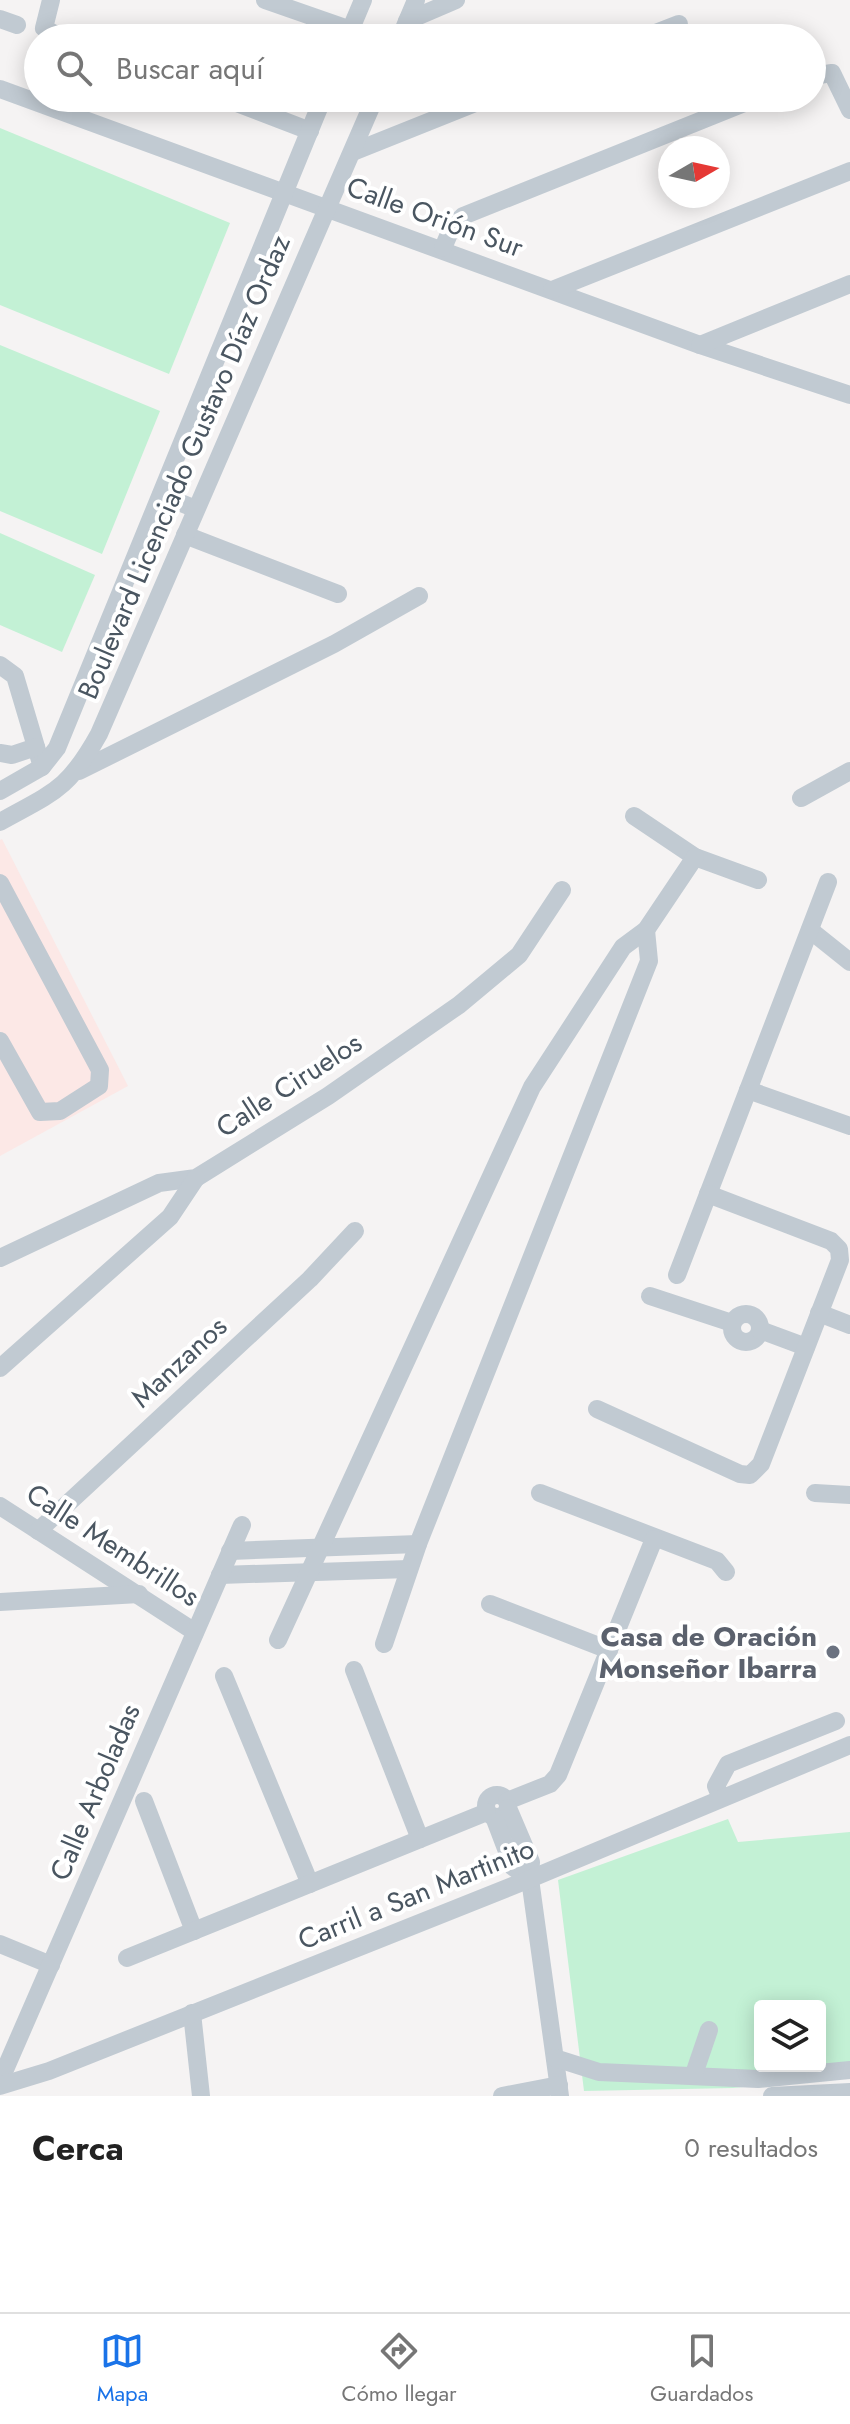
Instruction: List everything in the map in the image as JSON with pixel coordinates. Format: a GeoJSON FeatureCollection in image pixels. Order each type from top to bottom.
{"type":"FeatureCollection","features":[{"type":"Feature","properties":{"kind":"street"},"geometry":{"type":"LineString","coordinates":[[45,24],[51,0]]}},
{"type":"Feature","properties":{"kind":"street"},"geometry":{"type":"LineString","coordinates":[[265,0],[324,24]]}},
{"type":"Feature","properties":{"kind":"street"},"geometry":{"type":"LineString","coordinates":[[353,24],[363,0]]}},
{"type":"Feature","properties":{"kind":"street"},"geometry":{"type":"LineString","coordinates":[[406,24],[416,0]]}},
{"type":"Feature","properties":{"kind":"street"},"geometry":{"type":"LineString","coordinates":[[413,24],[456,0]]}},
{"type":"Feature","properties":{"kind":"street"},"geometry":{"type":"LineString","coordinates":[[826,74],[832,73],[850,110]]}},
{"type":"Feature","properties":{"kind":"street","name":"Calle Orión Sur"},"geometry":{"type":"LineString","coordinates":[[0,89],[24,98]]}},
{"type":"Feature","properties":{"kind":"street","name":"Calle Orión Sur"},"geometry":{"type":"LineString","coordinates":[[64,112],[443,248],[700,345],[849,394]]}},
{"type":"Feature","properties":{"kind":"street"},"geometry":{"type":"LineString","coordinates":[[260,112],[310,131]]}},
{"type":"Feature","properties":{"kind":"street","name":"Boulevard Licenciado Gustavo Díaz Ordaz"},"geometry":{"type":"LineString","coordinates":[[0,791],[42,767],[57,748],[317,112]]}},
{"type":"Feature","properties":{"kind":"street","name":"Boulevard Licenciado Gustavo Díaz Ordaz"},"geometry":{"type":"LineString","coordinates":[[0,822],[64,786],[79,771],[99,734],[369,112]]}},
{"type":"Feature","properties":{"kind":"street"},"geometry":{"type":"LineString","coordinates":[[353,152],[453,112]]}},
{"type":"Feature","properties":{"kind":"street"},"geometry":{"type":"LineString","coordinates":[[443,248],[452,227],[463,216],[722,112]]}},
{"type":"Feature","properties":{"kind":"street"},"geometry":{"type":"LineString","coordinates":[[552,290],[850,171]]}},
{"type":"Feature","properties":{"kind":"street"},"geometry":{"type":"LineString","coordinates":[[700,345],[850,284]]}},
{"type":"Feature","properties":{"kind":"street"},"geometry":{"type":"LineString","coordinates":[[161,495],[196,509]]}},
{"type":"Feature","properties":{"kind":"street"},"geometry":{"type":"LineString","coordinates":[[185,535],[338,594]]}},
{"type":"Feature","properties":{"kind":"street"},"geometry":{"type":"LineString","coordinates":[[79,771],[334,644],[419,596]]}},
{"type":"Feature","properties":{"kind":"street"},"geometry":{"type":"LineString","coordinates":[[0,665],[15,676],[42,767]]}},
{"type":"Feature","properties":{"kind":"street"},"geometry":{"type":"LineString","coordinates":[[0,753],[12,755],[36,747]]}},
{"type":"Feature","properties":{"kind":"street"},"geometry":{"type":"LineString","coordinates":[[801,798],[850,771]]}},
{"type":"Feature","properties":{"kind":"street"},"geometry":{"type":"LineString","coordinates":[[634,816],[695,857],[758,880]]}},
{"type":"Feature","properties":{"kind":"street"},"geometry":{"type":"LineString","coordinates":[[278,1640],[532,1087],[623,947],[646,930],[695,857]]}},
{"type":"Feature","properties":{"kind":"street"},"geometry":{"type":"LineString","coordinates":[[677,1275],[828,882]]}},
{"type":"Feature","properties":{"kind":"street"},"geometry":{"type":"LineString","coordinates":[[0,883],[100,1070],[99,1086],[60,1111],[40,1112],[0,1041]]}},
{"type":"Feature","properties":{"kind":"street","name":"Calle Ciruelos"},"geometry":{"type":"LineString","coordinates":[[0,1258],[159,1183],[196,1178],[328,1096],[459,1005],[519,955],[562,890]]}},
{"type":"Feature","properties":{"kind":"street"},"geometry":{"type":"LineString","coordinates":[[384,1644],[418,1544],[649,961],[646,930]]}},
{"type":"Feature","properties":{"kind":"street"},"geometry":{"type":"LineString","coordinates":[[810,930],[850,962]]}},
{"type":"Feature","properties":{"kind":"street"},"geometry":{"type":"LineString","coordinates":[[748,1090],[850,1126]]}},
{"type":"Feature","properties":{"kind":"street"},"geometry":{"type":"LineString","coordinates":[[0,1368],[170,1217],[196,1178]]}},
{"type":"Feature","properties":{"kind":"street"},"geometry":{"type":"LineString","coordinates":[[597,1409],[740,1474],[750,1475],[761,1464],[840,1260],[839,1249],[831,1241],[708,1194]]}},
{"type":"Feature","properties":{"kind":"street","name":"Manzanos"},"geometry":{"type":"LineString","coordinates":[[38,1531],[299,1289],[355,1231]]}},
{"type":"Feature","properties":{"kind":"street"},"geometry":{"type":"LineString","coordinates":[[650,1296],[732,1323],[734,1337],[742,1341],[755,1338],[760,1330],[806,1347]]}},
{"type":"Feature","properties":{"kind":"street"},"geometry":{"type":"LineString","coordinates":[[819,1313],[850,1325]]}},
{"type":"Feature","properties":{"kind":"street"},"geometry":{"type":"LineString","coordinates":[[540,1493],[717,1561],[726,1572]]}},
{"type":"Feature","properties":{"kind":"street"},"geometry":{"type":"LineString","coordinates":[[815,1493],[850,1495]]}},
{"type":"Feature","properties":{"kind":"street","name":"Calle Membrillos"},"geometry":{"type":"LineString","coordinates":[[0,1506],[197,1626]]}},
{"type":"Feature","properties":{"kind":"street","name":"Calle Arboladas"},"geometry":{"type":"LineString","coordinates":[[0,2083],[242,1525]]}},
{"type":"Feature","properties":{"kind":"street"},"geometry":{"type":"LineString","coordinates":[[127,1958],[499,1809],[550,1784],[558,1775],[654,1539]]}},
{"type":"Feature","properties":{"kind":"street"},"geometry":{"type":"LineString","coordinates":[[230,1551],[418,1544]]}},
{"type":"Feature","properties":{"kind":"street"},"geometry":{"type":"LineString","coordinates":[[220,1575],[409,1569]]}},
{"type":"Feature","properties":{"kind":"street"},"geometry":{"type":"LineString","coordinates":[[0,1602],[145,1597]]}},
{"type":"Feature","properties":{"kind":"street"},"geometry":{"type":"LineString","coordinates":[[490,1604],[609,1650]]}},
{"type":"Feature","properties":{"kind":"street"},"geometry":{"type":"LineString","coordinates":[[354,1670],[420,1839]]}},
{"type":"Feature","properties":{"kind":"street"},"geometry":{"type":"LineString","coordinates":[[224,1676],[310,1884]]}},
{"type":"Feature","properties":{"kind":"street"},"geometry":{"type":"LineString","coordinates":[[721,1798],[716,1786],[728,1764],[836,1721]]}},
{"type":"Feature","properties":{"kind":"street","name":"Carril a San Martinito"},"geometry":{"type":"LineString","coordinates":[[0,2083],[49,2071],[530,1879],[850,1745]]}},
{"type":"Feature","properties":{"kind":"street"},"geometry":{"type":"LineString","coordinates":[[144,1801],[194,1931]]}},
{"type":"Feature","properties":{"kind":"street"},"geometry":{"type":"LineString","coordinates":[[499,1809],[531,1862],[530,1879],[560,2090],[502,2096]]}},
{"type":"Feature","properties":{"kind":"street"},"geometry":{"type":"LineString","coordinates":[[0,1944],[51,1965]]}},
{"type":"Feature","properties":{"kind":"street"},"geometry":{"type":"LineString","coordinates":[[192,2013],[201,2096]]}},
{"type":"Feature","properties":{"kind":"street"},"geometry":{"type":"LineString","coordinates":[[684,2070],[709,2030]]}},
{"type":"Feature","properties":{"kind":"street"},"geometry":{"type":"LineString","coordinates":[[555,2058],[599,2072],[684,2070],[758,2079],[850,2070]]}},
{"type":"Feature","properties":{"kind":"street"},"geometry":{"type":"LineString","coordinates":[[772,2096],[850,2092]]}},
{"type":"Feature","properties":{"kind":"shaded area"},"geometry":{"type":"Polygon","coordinates":[[[0,840],[128,1086],[0,1156],[0,840]]]}},
{"type":"Feature","properties":{"kind":"green space"},"geometry":{"type":"Polygon","coordinates":[[[0,128],[230,223],[169,374],[0,305],[0,128]]]}},
{"type":"Feature","properties":{"kind":"green space"},"geometry":{"type":"Polygon","coordinates":[[[0,345],[160,411],[102,554],[0,511],[0,345]]]}},
{"type":"Feature","properties":{"kind":"green space"},"geometry":{"type":"Polygon","coordinates":[[[0,533],[95,575],[62,652],[0,625],[0,533]]]}},
{"type":"Feature","properties":{"kind":"green space"},"geometry":{"type":"Polygon","coordinates":[[[728,1819],[738,1842],[850,1832],[850,2077],[733,2088],[584,2091],[558,1880],[728,1819]]]}},
{"type":"Feature","properties":{"kind":"place","name":"Casa de Oración Monseñor Ibarra"},"geometry":{"type":"Point","coordinates":[833,1652]}}]}
